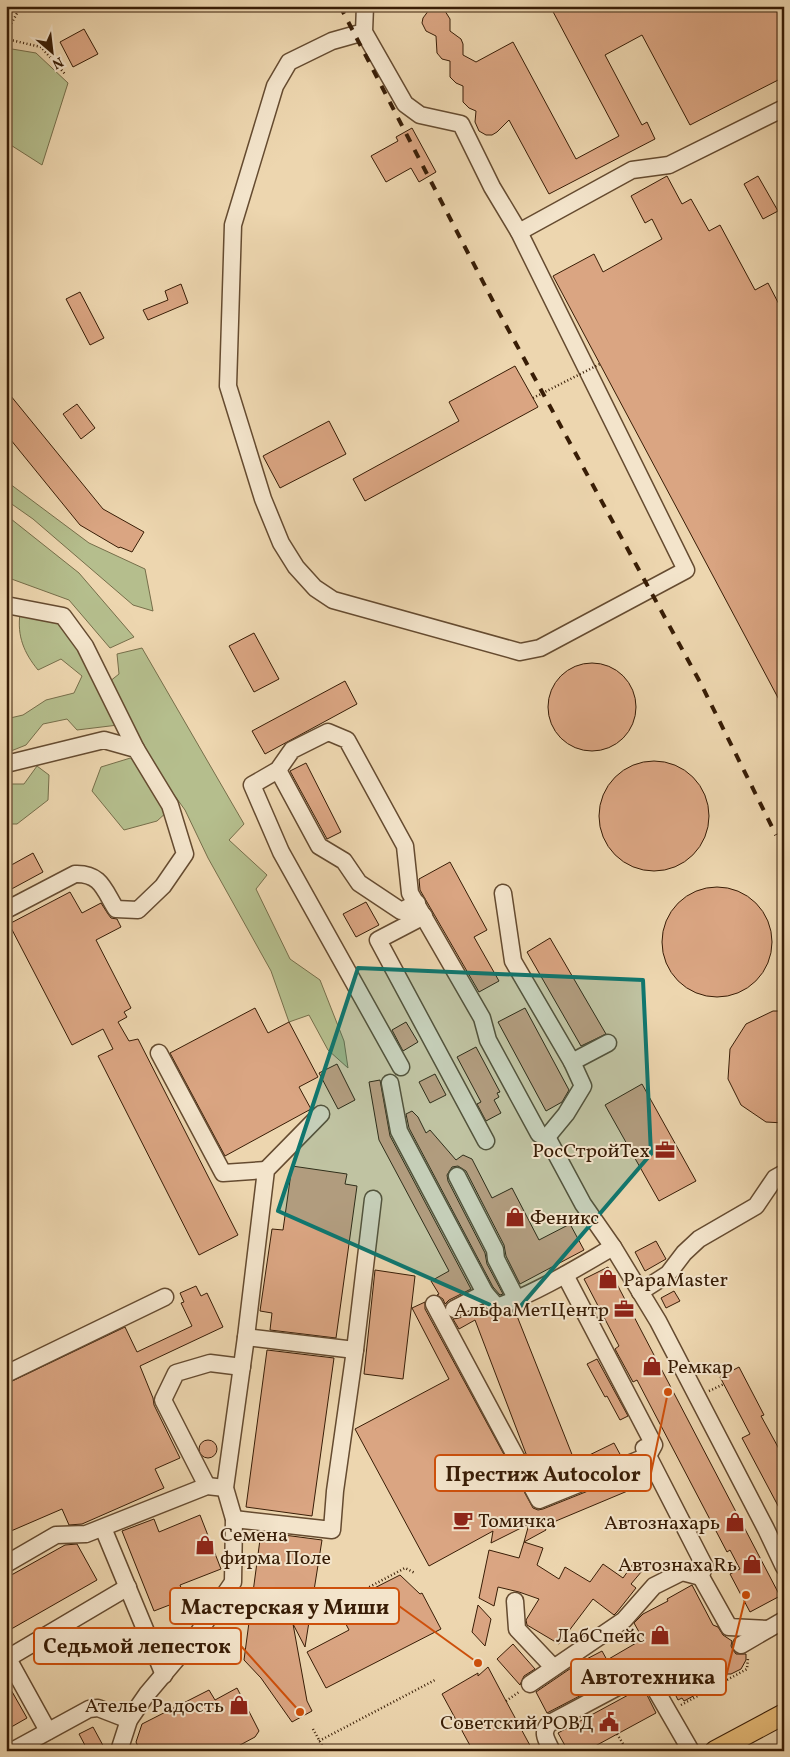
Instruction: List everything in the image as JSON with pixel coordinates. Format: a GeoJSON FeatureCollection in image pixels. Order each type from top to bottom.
{"type":"FeatureCollection","features":[{"type":"Feature","properties":{"kind":"main road"},"geometry":{"type":"LineString","coordinates":[[716,1751],[784,1714]]}},
{"type":"Feature","properties":{"kind":"lane"},"geometry":{"type":"LineString","coordinates":[[364,32],[332,41],[289,62],[275,86],[233,225],[228,386],[263,499],[281,542],[296,567],[315,588],[333,600],[520,652],[540,648],[686,570],[519,232],[492,187],[461,124],[420,115],[405,104],[364,32],[365,6]]}},
{"type":"Feature","properties":{"kind":"lane"},"geometry":{"type":"LineString","coordinates":[[519,232],[632,170],[669,165],[784,108]]}},
{"type":"Feature","properties":{"kind":"lane"},"geometry":{"type":"LineString","coordinates":[[6,605],[63,616],[85,646],[136,749],[170,805],[185,854],[163,886],[138,910],[116,909],[101,883],[94,876],[85,874],[75,874],[6,910]]}},
{"type":"Feature","properties":{"kind":"lane"},"geometry":{"type":"LineString","coordinates":[[401,1067],[282,852],[252,785],[278,770],[292,750],[328,732],[347,740],[404,846],[410,893],[482,1018],[488,1040],[539,1134],[547,1137],[583,1204],[613,1247],[662,1329],[784,1566]]}},
{"type":"Feature","properties":{"kind":"lane"},"geometry":{"type":"LineString","coordinates":[[6,764],[104,740],[136,749]]}},
{"type":"Feature","properties":{"kind":"lane"},"geometry":{"type":"LineString","coordinates":[[278,770],[319,846],[344,861],[359,883],[401,911],[420,910]]}},
{"type":"Feature","properties":{"kind":"lane"},"geometry":{"type":"LineString","coordinates":[[503,894],[513,961],[572,1062],[583,1086],[566,1114],[547,1137]]}},
{"type":"Feature","properties":{"kind":"lane"},"geometry":{"type":"LineString","coordinates":[[420,910],[378,940],[486,1142]]}},
{"type":"Feature","properties":{"kind":"lane"},"geometry":{"type":"LineString","coordinates":[[572,1062],[608,1042]]}},
{"type":"Feature","properties":{"kind":"lane"},"geometry":{"type":"LineString","coordinates":[[159,1053],[223,1173],[266,1170]]}},
{"type":"Feature","properties":{"kind":"lane"},"geometry":{"type":"LineString","coordinates":[[390,1083],[399,1131],[485,1293],[497,1307],[518,1300],[613,1247]]}},
{"type":"Feature","properties":{"kind":"lane"},"geometry":{"type":"LineString","coordinates":[[119,1751],[129,1720],[146,1694],[196,1636],[233,1582],[234,1519],[225,1488],[246,1337],[266,1170],[321,1114]]}},
{"type":"Feature","properties":{"kind":"lane"},"geometry":{"type":"LineString","coordinates":[[640,1292],[668,1274],[684,1253],[699,1239],[756,1206],[775,1178],[784,1173]]}},
{"type":"Feature","properties":{"kind":"lane"},"geometry":{"type":"LineString","coordinates":[[457,1176],[496,1250],[496,1259],[518,1300]]}},
{"type":"Feature","properties":{"kind":"lane"},"geometry":{"type":"LineString","coordinates":[[234,1519],[332,1530],[335,1490],[355,1350],[372,1199]]}},
{"type":"Feature","properties":{"kind":"lane"},"geometry":{"type":"LineString","coordinates":[[434,1304],[539,1500],[646,1452],[654,1445],[565,1275]]}},
{"type":"Feature","properties":{"kind":"lane"},"geometry":{"type":"LineString","coordinates":[[454,1309],[485,1293]]}},
{"type":"Feature","properties":{"kind":"lane"},"geometry":{"type":"LineString","coordinates":[[6,1374],[165,1297]]}},
{"type":"Feature","properties":{"kind":"lane"},"geometry":{"type":"LineString","coordinates":[[246,1337],[355,1350]]}},
{"type":"Feature","properties":{"kind":"lane"},"geometry":{"type":"LineString","coordinates":[[207,1486],[163,1400],[176,1373],[210,1363],[242,1367]]}},
{"type":"Feature","properties":{"kind":"lane"},"geometry":{"type":"LineString","coordinates":[[646,1452],[704,1564],[701,1577],[729,1627],[768,1629]]}},
{"type":"Feature","properties":{"kind":"lane"},"geometry":{"type":"LineString","coordinates":[[6,1564],[56,1535],[86,1534],[207,1486],[225,1488]]}},
{"type":"Feature","properties":{"kind":"lane"},"geometry":{"type":"LineString","coordinates":[[103,1528],[164,1675]]}},
{"type":"Feature","properties":{"kind":"lane"},"geometry":{"type":"LineString","coordinates":[[530,1684],[624,1620],[654,1586],[682,1572],[701,1577]]}},
{"type":"Feature","properties":{"kind":"lane"},"geometry":{"type":"LineString","coordinates":[[48,1731],[7,1656],[128,1587]]}},
{"type":"Feature","properties":{"kind":"lane"},"geometry":{"type":"LineString","coordinates":[[515,1601],[517,1629],[553,1668]]}},
{"type":"Feature","properties":{"kind":"lane"},"geometry":{"type":"LineString","coordinates":[[742,1644],[784,1620]]}},
{"type":"Feature","properties":{"kind":"lane"},"geometry":{"type":"LineString","coordinates":[[552,1751],[544,1736],[546,1726],[642,1674],[646,1676],[669,1712],[691,1751]]}},
{"type":"Feature","properties":{"kind":"lane"},"geometry":{"type":"LineString","coordinates":[[12,1751],[89,1709],[98,1708],[129,1720]]}},
{"type":"Feature","properties":{"kind":"path"},"geometry":{"type":"LineString","coordinates":[[6,28],[11,24],[21,6]]}},
{"type":"Feature","properties":{"kind":"path"},"geometry":{"type":"LineString","coordinates":[[6,39],[42,47],[65,74]]}},
{"type":"Feature","properties":{"kind":"path"},"geometry":{"type":"LineString","coordinates":[[533,398],[600,364]]}},
{"type":"Feature","properties":{"kind":"path"},"geometry":{"type":"LineString","coordinates":[[326,1610],[405,1568],[415,1573]]}},
{"type":"Feature","properties":{"kind":"path"},"geometry":{"type":"LineString","coordinates":[[669,1712],[747,1669],[748,1651],[742,1644]]}},
{"type":"Feature","properties":{"kind":"path"},"geometry":{"type":"LineString","coordinates":[[319,1741],[435,1680]]}},
{"type":"Feature","properties":{"kind":"path"},"geometry":{"type":"LineString","coordinates":[[313,1729],[325,1751]]}},
{"type":"Feature","properties":{"kind":"path"},"geometry":{"type":"LineString","coordinates":[[618,1734],[624,1747]]}},
{"type":"Feature","properties":{"kind":"highlighted area"},"geometry":{"type":"Polygon","coordinates":[[[358,968],[643,980],[651,1154],[513,1315],[278,1211],[358,968]]]}},
{"type":"Feature","properties":{"kind":"green space"},"geometry":{"type":"Polygon","coordinates":[[[6,48],[36,53],[68,83],[42,165],[6,142],[6,48]]]}},
{"type":"Feature","properties":{"kind":"green space"},"geometry":{"type":"Polygon","coordinates":[[[6,481],[89,543],[145,569],[153,611],[133,605],[33,519],[6,500],[6,481]]]}},
{"type":"Feature","properties":{"kind":"green space"},"geometry":{"type":"Polygon","coordinates":[[[6,515],[79,573],[134,637],[110,648],[69,600],[6,577],[6,515]]]}},
{"type":"Feature","properties":{"kind":"green space"},"geometry":{"type":"Polygon","coordinates":[[[20,614],[56,622],[72,639],[118,725],[77,730],[67,719],[43,724],[26,745],[6,753],[6,719],[23,715],[46,700],[74,693],[82,676],[61,659],[38,670],[25,651],[20,630],[20,614]]]}},
{"type":"Feature","properties":{"kind":"green space"},"geometry":{"type":"Polygon","coordinates":[[[142,648],[244,824],[229,840],[267,875],[256,889],[290,959],[320,980],[344,1041],[348,1068],[328,1050],[309,1015],[289,1022],[271,971],[208,858],[185,810],[144,753],[109,682],[119,674],[117,654],[142,648]]]}},
{"type":"Feature","properties":{"kind":"green space"},"geometry":{"type":"Polygon","coordinates":[[[137,756],[168,811],[157,821],[124,830],[92,791],[101,767],[137,756]]]}},
{"type":"Feature","properties":{"kind":"green space"},"geometry":{"type":"Polygon","coordinates":[[[37,766],[49,775],[48,800],[17,824],[6,824],[6,784],[24,784],[37,766]]]}},
{"type":"Feature","properties":{"kind":"building"},"geometry":{"type":"Polygon","coordinates":[[[550,6],[784,6],[784,77],[690,125],[642,35],[605,55],[642,125],[647,122],[655,139],[549,194],[509,120],[492,135],[486,135],[479,131],[475,122],[476,111],[469,108],[463,102],[463,86],[456,83],[450,77],[450,61],[442,59],[437,53],[436,36],[426,31],[422,23],[429,10],[437,8],[445,11],[450,19],[450,31],[461,39],[463,55],[476,62],[513,42],[576,159],[619,136],[550,6]]]}},
{"type":"Feature","properties":{"kind":"building"},"geometry":{"type":"Polygon","coordinates":[[[84,29],[98,54],[73,67],[60,42],[84,29]]]}},
{"type":"Feature","properties":{"kind":"building"},"geometry":{"type":"Polygon","coordinates":[[[412,128],[436,172],[419,182],[411,168],[386,182],[371,156],[398,141],[396,137],[412,128]]]}},
{"type":"Feature","properties":{"kind":"building"},"geometry":{"type":"Polygon","coordinates":[[[667,176],[682,204],[691,199],[709,231],[720,225],[755,290],[768,283],[784,314],[784,709],[553,276],[594,254],[603,272],[662,239],[652,219],[645,223],[631,196],[667,176]]]}},
{"type":"Feature","properties":{"kind":"building"},"geometry":{"type":"Polygon","coordinates":[[[758,176],[778,211],[763,219],[744,184],[758,176]]]}},
{"type":"Feature","properties":{"kind":"building"},"geometry":{"type":"Polygon","coordinates":[[[181,284],[188,303],[148,320],[143,310],[168,300],[165,291],[181,284]]]}},
{"type":"Feature","properties":{"kind":"building"},"geometry":{"type":"Polygon","coordinates":[[[80,292],[104,338],[90,345],[66,299],[80,292]]]}},
{"type":"Feature","properties":{"kind":"building"},"geometry":{"type":"Polygon","coordinates":[[[515,366],[538,407],[365,501],[353,479],[459,421],[449,402],[515,366]]]}},
{"type":"Feature","properties":{"kind":"building"},"geometry":{"type":"Polygon","coordinates":[[[6,390],[103,509],[144,532],[132,552],[119,548],[80,525],[6,434],[6,390]]]}},
{"type":"Feature","properties":{"kind":"building"},"geometry":{"type":"Polygon","coordinates":[[[77,404],[95,428],[81,439],[63,414],[77,404]]]}},
{"type":"Feature","properties":{"kind":"building"},"geometry":{"type":"Polygon","coordinates":[[[329,421],[346,454],[280,488],[263,456],[329,421]]]}},
{"type":"Feature","properties":{"kind":"building"},"geometry":{"type":"Polygon","coordinates":[[[254,633],[279,679],[254,692],[229,646],[254,633]]]}},
{"type":"Feature","properties":{"kind":"building"},"geometry":{"type":"Polygon","coordinates":[[[592,663],[609,666],[623,676],[633,690],[636,707],[633,724],[623,738],[609,748],[592,751],[575,748],[561,738],[551,724],[548,707],[551,690],[561,676],[575,666],[592,663]]]}},
{"type":"Feature","properties":{"kind":"building"},"geometry":{"type":"Polygon","coordinates":[[[345,681],[357,704],[265,754],[252,731],[345,681]]]}},
{"type":"Feature","properties":{"kind":"building"},"geometry":{"type":"Polygon","coordinates":[[[654,761],[675,765],[693,777],[705,795],[709,816],[705,837],[693,855],[675,867],[654,871],[633,867],[615,855],[603,837],[599,816],[603,795],[615,777],[633,765],[654,761]]]}},
{"type":"Feature","properties":{"kind":"building"},"geometry":{"type":"Polygon","coordinates":[[[306,763],[341,832],[327,839],[290,771],[306,763]]]}},
{"type":"Feature","properties":{"kind":"building"},"geometry":{"type":"Polygon","coordinates":[[[33,853],[43,872],[6,892],[6,868],[33,853]]]}},
{"type":"Feature","properties":{"kind":"building"},"geometry":{"type":"Polygon","coordinates":[[[450,862],[487,930],[474,937],[499,981],[479,992],[420,890],[419,879],[450,862]]]}},
{"type":"Feature","properties":{"kind":"building"},"geometry":{"type":"Polygon","coordinates":[[[717,887],[738,891],[756,903],[768,921],[772,942],[768,963],[756,981],[738,993],[717,997],[696,993],[678,981],[666,963],[662,942],[666,921],[678,903],[696,891],[717,887]]]}},
{"type":"Feature","properties":{"kind":"building"},"geometry":{"type":"Polygon","coordinates":[[[70,892],[82,913],[101,903],[111,918],[117,919],[121,927],[96,940],[131,1008],[124,1012],[127,1017],[118,1022],[129,1041],[138,1039],[238,1235],[199,1255],[98,1056],[113,1049],[103,1029],[72,1045],[9,924],[70,892]]]}},
{"type":"Feature","properties":{"kind":"building"},"geometry":{"type":"Polygon","coordinates":[[[366,902],[379,925],[356,937],[343,914],[366,902]]]}},
{"type":"Feature","properties":{"kind":"building"},"geometry":{"type":"Polygon","coordinates":[[[550,938],[606,1034],[581,1046],[527,952],[550,938]]]}},
{"type":"Feature","properties":{"kind":"building"},"geometry":{"type":"Polygon","coordinates":[[[255,1008],[268,1033],[289,1022],[318,1077],[299,1087],[311,1109],[225,1156],[170,1053],[255,1008]]]}},
{"type":"Feature","properties":{"kind":"building"},"geometry":{"type":"Polygon","coordinates":[[[525,1008],[569,1090],[562,1102],[546,1111],[498,1022],[525,1008]]]}},
{"type":"Feature","properties":{"kind":"building"},"geometry":{"type":"Polygon","coordinates":[[[773,1011],[784,1011],[784,1123],[766,1122],[741,1105],[728,1079],[730,1049],[746,1024],[773,1011]]]}},
{"type":"Feature","properties":{"kind":"building"},"geometry":{"type":"Polygon","coordinates":[[[406,1022],[418,1042],[403,1051],[392,1030],[406,1022]]]}},
{"type":"Feature","properties":{"kind":"building"},"geometry":{"type":"Polygon","coordinates":[[[476,1047],[500,1092],[497,1093],[499,1097],[494,1100],[501,1113],[486,1121],[477,1104],[481,1102],[457,1057],[476,1047]]]}},
{"type":"Feature","properties":{"kind":"building"},"geometry":{"type":"Polygon","coordinates":[[[337,1064],[355,1100],[338,1109],[319,1073],[337,1064]]]}},
{"type":"Feature","properties":{"kind":"building"},"geometry":{"type":"Polygon","coordinates":[[[435,1074],[446,1095],[430,1103],[419,1082],[435,1074]]]}},
{"type":"Feature","properties":{"kind":"building"},"geometry":{"type":"Polygon","coordinates":[[[380,1080],[390,1136],[471,1289],[445,1304],[443,1299],[437,1295],[439,1294],[431,1281],[449,1271],[379,1140],[369,1082],[380,1080]]]}},
{"type":"Feature","properties":{"kind":"building"},"geometry":{"type":"Polygon","coordinates":[[[642,1084],[696,1181],[659,1201],[605,1105],[642,1084]]]}},
{"type":"Feature","properties":{"kind":"building"},"geometry":{"type":"Polygon","coordinates":[[[412,1111],[418,1117],[426,1133],[430,1130],[456,1160],[463,1155],[472,1159],[492,1198],[512,1188],[539,1240],[570,1224],[584,1250],[520,1284],[506,1256],[504,1245],[466,1171],[458,1166],[452,1167],[447,1175],[448,1181],[485,1253],[487,1264],[503,1294],[500,1295],[493,1287],[409,1128],[406,1114],[412,1111]]]}},
{"type":"Feature","properties":{"kind":"building"},"geometry":{"type":"Polygon","coordinates":[[[292,1166],[347,1174],[345,1184],[357,1186],[336,1338],[270,1330],[272,1313],[260,1311],[272,1229],[283,1230],[292,1166]]]}},
{"type":"Feature","properties":{"kind":"building"},"geometry":{"type":"Polygon","coordinates":[[[656,1241],[666,1259],[645,1271],[635,1252],[656,1241]]]}},
{"type":"Feature","properties":{"kind":"building"},"geometry":{"type":"Polygon","coordinates":[[[608,1267],[780,1596],[750,1612],[730,1574],[740,1569],[730,1550],[727,1552],[637,1380],[633,1382],[615,1349],[619,1346],[584,1279],[608,1267]]]}},
{"type":"Feature","properties":{"kind":"building"},"geometry":{"type":"Polygon","coordinates":[[[375,1270],[415,1276],[403,1379],[364,1374],[375,1270]]]}},
{"type":"Feature","properties":{"kind":"building"},"geometry":{"type":"Polygon","coordinates":[[[196,1286],[201,1296],[207,1293],[223,1327],[140,1366],[154,1405],[180,1458],[155,1469],[164,1488],[82,1524],[69,1525],[62,1509],[11,1531],[6,1520],[6,1384],[125,1327],[137,1352],[192,1326],[181,1303],[184,1302],[180,1293],[196,1286]]]}},
{"type":"Feature","properties":{"kind":"building"},"geometry":{"type":"Polygon","coordinates":[[[674,1291],[680,1301],[666,1308],[661,1298],[674,1291]]]}},
{"type":"Feature","properties":{"kind":"building"},"geometry":{"type":"Polygon","coordinates":[[[425,1302],[425,1309],[533,1508],[543,1509],[643,1469],[649,1482],[544,1526],[546,1530],[524,1542],[529,1524],[491,1543],[493,1531],[429,1566],[355,1429],[449,1379],[412,1308],[425,1302]]]}},
{"type":"Feature","properties":{"kind":"building"},"geometry":{"type":"Polygon","coordinates":[[[483,1306],[489,1314],[495,1317],[515,1311],[575,1462],[614,1443],[621,1456],[544,1487],[528,1459],[475,1320],[459,1329],[453,1319],[483,1306]]]}},
{"type":"Feature","properties":{"kind":"building"},"geometry":{"type":"Polygon","coordinates":[[[267,1350],[334,1358],[312,1516],[246,1507],[267,1350]]]}},
{"type":"Feature","properties":{"kind":"building"},"geometry":{"type":"Polygon","coordinates":[[[597,1359],[628,1416],[620,1420],[587,1364],[597,1359]]]}},
{"type":"Feature","properties":{"kind":"building"},"geometry":{"type":"Polygon","coordinates":[[[739,1367],[764,1415],[761,1416],[784,1458],[784,1517],[742,1438],[750,1434],[720,1377],[739,1367]]]}},
{"type":"Feature","properties":{"kind":"building"},"geometry":{"type":"Polygon","coordinates":[[[208,1440],[214,1443],[217,1449],[214,1455],[208,1458],[202,1455],[199,1449],[202,1443],[208,1440]]]}},
{"type":"Feature","properties":{"kind":"building"},"geometry":{"type":"Polygon","coordinates":[[[200,1515],[221,1569],[180,1585],[185,1599],[154,1611],[122,1531],[154,1519],[159,1532],[200,1515]]]}},
{"type":"Feature","properties":{"kind":"building"},"geometry":{"type":"Polygon","coordinates":[[[261,1532],[322,1540],[305,1647],[293,1624],[307,1701],[312,1711],[292,1722],[261,1678],[244,1660],[261,1532]]]}},
{"type":"Feature","properties":{"kind":"building"},"geometry":{"type":"Polygon","coordinates":[[[524,1542],[543,1548],[537,1565],[559,1579],[565,1567],[590,1582],[603,1564],[623,1578],[633,1564],[642,1571],[631,1584],[636,1588],[614,1615],[593,1599],[559,1644],[527,1625],[526,1620],[539,1599],[498,1587],[494,1606],[479,1598],[489,1550],[519,1558],[524,1542]]]}},
{"type":"Feature","properties":{"kind":"building"},"geometry":{"type":"Polygon","coordinates":[[[77,1544],[97,1580],[6,1632],[6,1578],[65,1545],[77,1544]]]}},
{"type":"Feature","properties":{"kind":"building"},"geometry":{"type":"Polygon","coordinates":[[[400,1575],[420,1594],[422,1593],[441,1629],[326,1688],[307,1652],[349,1630],[337,1607],[400,1575]]]}},
{"type":"Feature","properties":{"kind":"building"},"geometry":{"type":"Polygon","coordinates":[[[692,1585],[713,1625],[718,1627],[723,1635],[732,1641],[731,1646],[736,1654],[746,1654],[746,1660],[741,1669],[731,1674],[723,1674],[719,1686],[714,1685],[684,1701],[682,1698],[678,1700],[672,1688],[667,1690],[661,1677],[653,1669],[641,1664],[547,1713],[536,1692],[577,1664],[602,1651],[607,1660],[643,1639],[634,1623],[643,1614],[668,1601],[667,1599],[692,1585]]]}},
{"type":"Feature","properties":{"kind":"building"},"geometry":{"type":"Polygon","coordinates":[[[478,1605],[491,1619],[485,1646],[472,1632],[478,1605]]]}},
{"type":"Feature","properties":{"kind":"building"},"geometry":{"type":"Polygon","coordinates":[[[513,1644],[535,1669],[524,1676],[520,1685],[497,1659],[513,1644]]]}},
{"type":"Feature","properties":{"kind":"building"},"geometry":{"type":"Polygon","coordinates":[[[488,1667],[533,1751],[473,1751],[442,1694],[478,1673],[478,1676],[488,1667]]]}},
{"type":"Feature","properties":{"kind":"building"},"geometry":{"type":"Polygon","coordinates":[[[6,1681],[27,1718],[6,1730],[6,1681]]]}},
{"type":"Feature","properties":{"kind":"building","name":"Советский РОВД"},"geometry":{"type":"Polygon","coordinates":[[[643,1687],[656,1713],[586,1751],[568,1751],[558,1733],[643,1687]]]}},
{"type":"Feature","properties":{"kind":"building"},"geometry":{"type":"Polygon","coordinates":[[[237,1688],[259,1731],[255,1737],[229,1751],[140,1751],[136,1742],[142,1724],[209,1690],[215,1700],[237,1688]]]}},
{"type":"Feature","properties":{"kind":"building"},"geometry":{"type":"Polygon","coordinates":[[[93,1727],[106,1751],[88,1751],[79,1734],[93,1727]]]}},
{"type":"Feature","properties":{"kind":"railway"},"geometry":{"type":"LineString","coordinates":[[340,6],[496,307],[701,684],[776,835]]}},
{"type":"Feature","properties":{"kind":"place","name":"РосСтройТех"},"geometry":{"type":"Point","coordinates":[665,1150]}},
{"type":"Feature","properties":{"kind":"place","name":"Феникс"},"geometry":{"type":"Point","coordinates":[515,1217]}},
{"type":"Feature","properties":{"kind":"place","name":"PapaMaster"},"geometry":{"type":"Point","coordinates":[608,1279]}},
{"type":"Feature","properties":{"kind":"place","name":"АльфаМетЦентр"},"geometry":{"type":"Point","coordinates":[624,1309]}},
{"type":"Feature","properties":{"kind":"place","name":"Ремкар"},"geometry":{"type":"Point","coordinates":[652,1366]}},
{"type":"Feature","properties":{"kind":"place","name":"Престиж Autocolor"},"geometry":{"type":"Point","coordinates":[668,1392]}},
{"type":"Feature","properties":{"kind":"place","name":"Томичка"},"geometry":{"type":"Point","coordinates":[463,1520]}},
{"type":"Feature","properties":{"kind":"place","name":"Автознахарь"},"geometry":{"type":"Point","coordinates":[735,1522]}},
{"type":"Feature","properties":{"kind":"place","name":"Семена фирма Поле"},"geometry":{"type":"Point","coordinates":[205,1545]}},
{"type":"Feature","properties":{"kind":"place","name":"АвтознахаRь"},"geometry":{"type":"Point","coordinates":[752,1564]}},
{"type":"Feature","properties":{"kind":"place","name":"Автотехника"},"geometry":{"type":"Point","coordinates":[746,1595]}},
{"type":"Feature","properties":{"kind":"place","name":"ЛабСпейс"},"geometry":{"type":"Point","coordinates":[660,1635]}},
{"type":"Feature","properties":{"kind":"place","name":"Мастерская у Миши"},"geometry":{"type":"Point","coordinates":[478,1663]}},
{"type":"Feature","properties":{"kind":"place","name":"Ателье Радость"},"geometry":{"type":"Point","coordinates":[239,1705]}},
{"type":"Feature","properties":{"kind":"place","name":"Седьмой лепесток"},"geometry":{"type":"Point","coordinates":[300,1712]}},
{"type":"Feature","properties":{"kind":"place","name":"Советский РОВД"},"geometry":{"type":"Point","coordinates":[609,1722]}}]}
